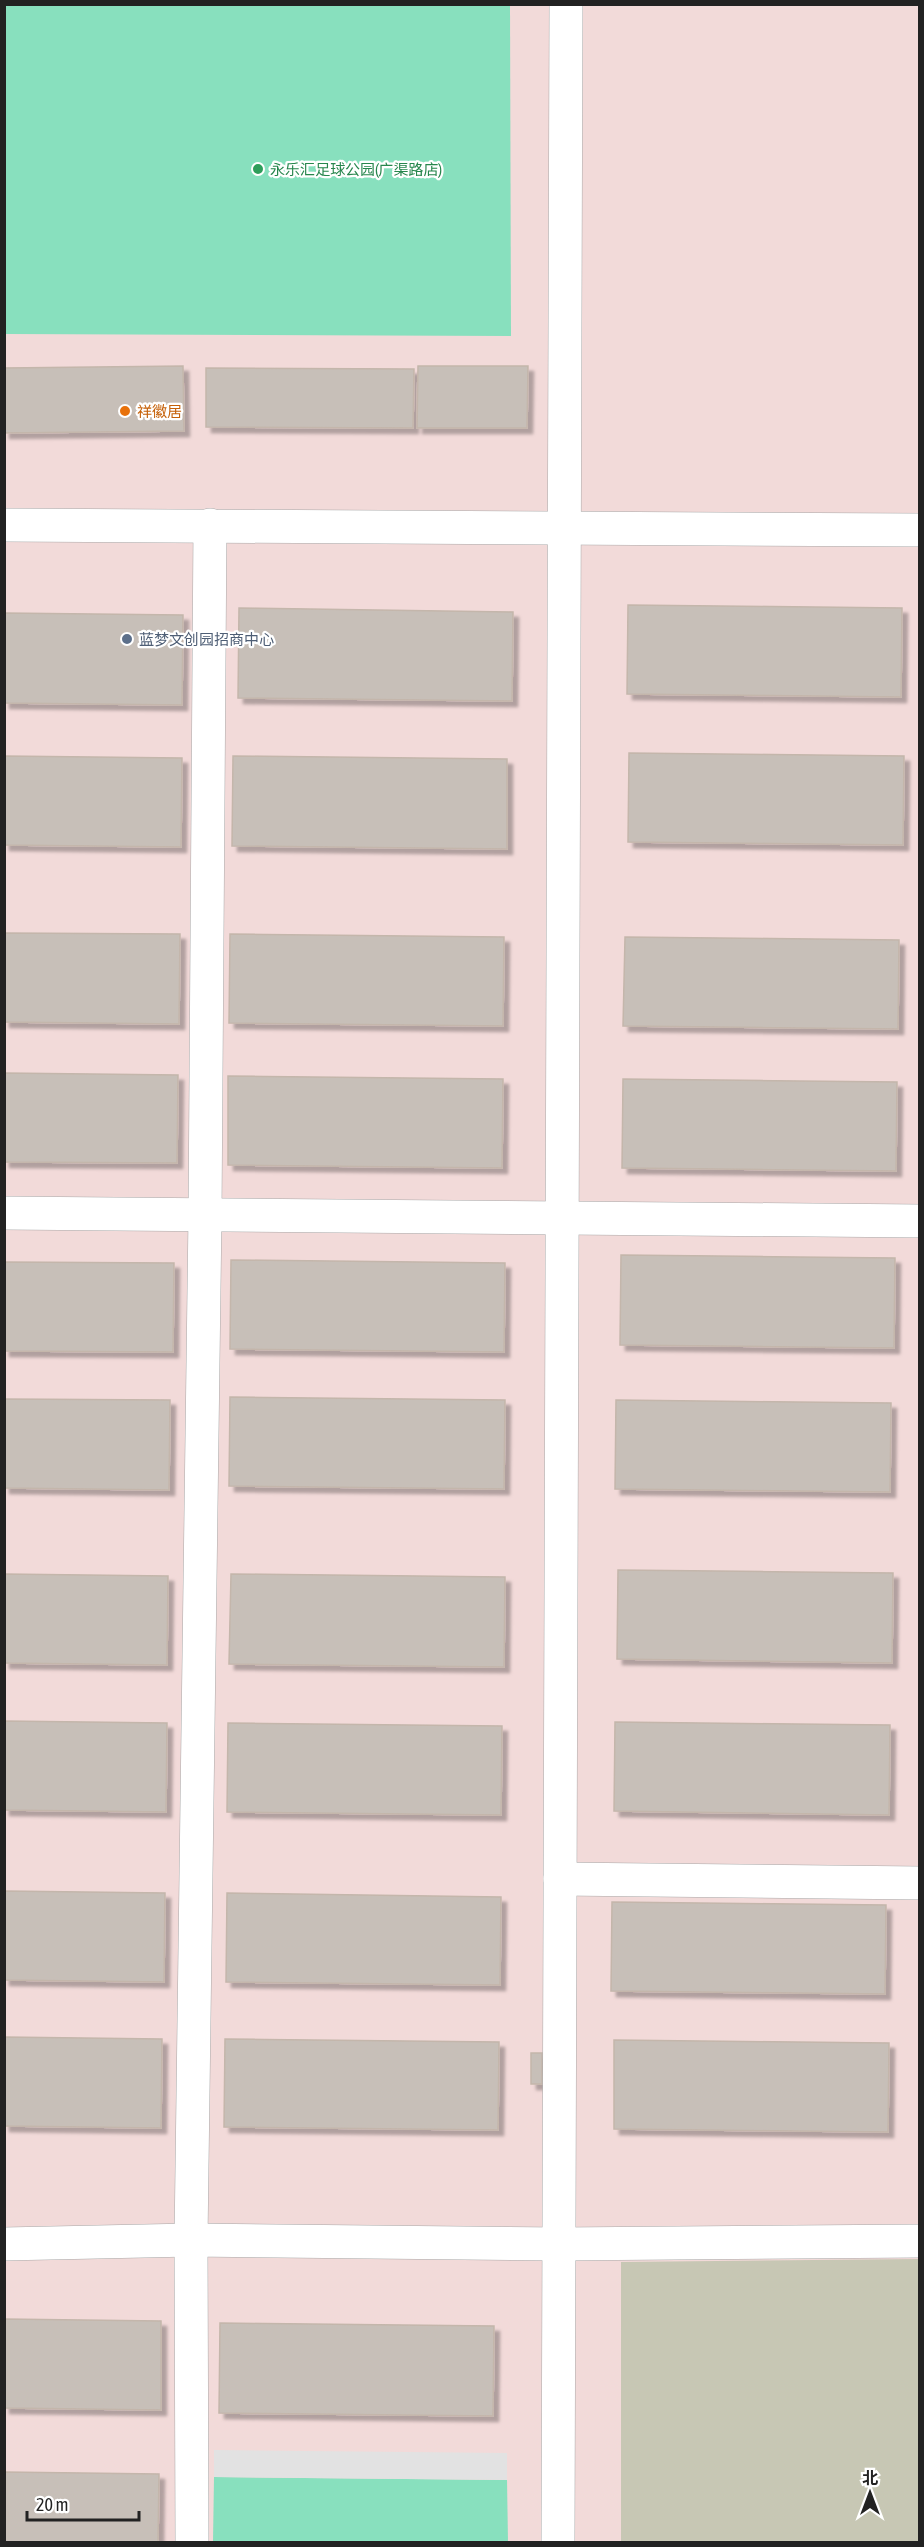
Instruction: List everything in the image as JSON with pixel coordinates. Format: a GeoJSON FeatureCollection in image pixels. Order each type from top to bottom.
{"type":"FeatureCollection","features":[{"type":"Feature","properties":{"kind":"street"},"geometry":{"type":"LineString","coordinates":[[558,2542],[566,4]]}},
{"type":"Feature","properties":{"kind":"street"},"geometry":{"type":"LineString","coordinates":[[4,525],[920,530]]}},
{"type":"Feature","properties":{"kind":"street"},"geometry":{"type":"LineString","coordinates":[[192,2542],[191,2240],[205,1216],[210,525]]}},
{"type":"Feature","properties":{"kind":"street"},"geometry":{"type":"LineString","coordinates":[[4,1213],[920,1221]]}},
{"type":"Feature","properties":{"kind":"street"},"geometry":{"type":"LineString","coordinates":[[561,1879],[920,1883]]}},
{"type":"Feature","properties":{"kind":"street"},"geometry":{"type":"LineString","coordinates":[[4,2244],[191,2240],[560,2244],[920,2241]]}},
{"type":"Feature","properties":{"kind":"shaded area"},"geometry":{"type":"Polygon","coordinates":[[[5,5],[919,5],[919,2542],[5,2542],[5,5]]]}},
{"type":"Feature","properties":{"kind":"shaded area"},"geometry":{"type":"Polygon","coordinates":[[[919,2259],[919,2542],[621,2542],[621,2262],[919,2259]]]}},
{"type":"Feature","properties":{"kind":"shaded area"},"geometry":{"type":"Polygon","coordinates":[[[214,2450],[507,2453],[507,2480],[214,2477],[214,2450]]]}},
{"type":"Feature","properties":{"kind":"green space","name":"永乐汇足球公园(广渠路店)"},"geometry":{"type":"Polygon","coordinates":[[[5,4],[510,5],[511,336],[5,334],[5,4]]]}},
{"type":"Feature","properties":{"kind":"green space"},"geometry":{"type":"Polygon","coordinates":[[[214,2477],[507,2480],[508,2542],[213,2542],[214,2477]]]}},
{"type":"Feature","properties":{"kind":"building"},"geometry":{"type":"Polygon","coordinates":[[[183,366],[184,431],[4,433],[4,368],[183,366]]]}},
{"type":"Feature","properties":{"kind":"building"},"geometry":{"type":"Polygon","coordinates":[[[418,366],[528,366],[527,428],[417,428],[418,366]]]}},
{"type":"Feature","properties":{"kind":"building"},"geometry":{"type":"Polygon","coordinates":[[[206,368],[414,369],[413,428],[206,427],[206,368]]]}},
{"type":"Feature","properties":{"kind":"building"},"geometry":{"type":"Polygon","coordinates":[[[628,605],[902,608],[901,697],[627,694],[628,605]]]}},
{"type":"Feature","properties":{"kind":"building"},"geometry":{"type":"Polygon","coordinates":[[[239,608],[513,612],[512,701],[238,698],[239,608]]]}},
{"type":"Feature","properties":{"kind":"building"},"geometry":{"type":"Polygon","coordinates":[[[4,613],[183,615],[182,705],[4,703],[4,613]]]}},
{"type":"Feature","properties":{"kind":"building"},"geometry":{"type":"Polygon","coordinates":[[[629,753],[904,756],[903,845],[628,842],[629,753]]]}},
{"type":"Feature","properties":{"kind":"building"},"geometry":{"type":"Polygon","coordinates":[[[4,756],[182,758],[181,847],[4,845],[4,756]]]}},
{"type":"Feature","properties":{"kind":"building"},"geometry":{"type":"Polygon","coordinates":[[[233,756],[507,759],[507,849],[232,846],[233,756]]]}},
{"type":"Feature","properties":{"kind":"building"},"geometry":{"type":"Polygon","coordinates":[[[4,933],[180,934],[179,1024],[4,1022],[4,933]]]}},
{"type":"Feature","properties":{"kind":"building"},"geometry":{"type":"Polygon","coordinates":[[[230,934],[504,937],[503,1026],[229,1023],[230,934]]]}},
{"type":"Feature","properties":{"kind":"building"},"geometry":{"type":"Polygon","coordinates":[[[625,937],[899,940],[898,1029],[623,1026],[625,937]]]}},
{"type":"Feature","properties":{"kind":"building"},"geometry":{"type":"Polygon","coordinates":[[[4,1073],[178,1075],[177,1163],[4,1162],[4,1073]]]}},
{"type":"Feature","properties":{"kind":"building"},"geometry":{"type":"Polygon","coordinates":[[[228,1076],[503,1079],[502,1168],[228,1165],[228,1076]]]}},
{"type":"Feature","properties":{"kind":"building"},"geometry":{"type":"Polygon","coordinates":[[[623,1079],[897,1082],[896,1171],[622,1168],[623,1079]]]}},
{"type":"Feature","properties":{"kind":"building"},"geometry":{"type":"Polygon","coordinates":[[[621,1255],[895,1258],[894,1348],[620,1345],[621,1255]]]}},
{"type":"Feature","properties":{"kind":"building"},"geometry":{"type":"Polygon","coordinates":[[[231,1260],[505,1263],[504,1352],[230,1349],[231,1260]]]}},
{"type":"Feature","properties":{"kind":"building"},"geometry":{"type":"Polygon","coordinates":[[[4,1262],[174,1263],[173,1352],[4,1351],[4,1262]]]}},
{"type":"Feature","properties":{"kind":"building"},"geometry":{"type":"Polygon","coordinates":[[[230,1397],[505,1400],[504,1489],[229,1486],[230,1397]]]}},
{"type":"Feature","properties":{"kind":"building"},"geometry":{"type":"Polygon","coordinates":[[[4,1399],[170,1400],[169,1490],[4,1488],[4,1399]]]}},
{"type":"Feature","properties":{"kind":"building"},"geometry":{"type":"Polygon","coordinates":[[[616,1400],[891,1403],[890,1492],[615,1489],[616,1400]]]}},
{"type":"Feature","properties":{"kind":"building"},"geometry":{"type":"Polygon","coordinates":[[[618,1570],[893,1573],[892,1663],[617,1659],[618,1570]]]}},
{"type":"Feature","properties":{"kind":"building"},"geometry":{"type":"Polygon","coordinates":[[[4,1574],[168,1576],[167,1665],[4,1663],[4,1574]]]}},
{"type":"Feature","properties":{"kind":"building"},"geometry":{"type":"Polygon","coordinates":[[[231,1574],[505,1577],[504,1667],[229,1664],[231,1574]]]}},
{"type":"Feature","properties":{"kind":"building"},"geometry":{"type":"Polygon","coordinates":[[[4,1721],[167,1723],[166,1812],[4,1810],[4,1721]]]}},
{"type":"Feature","properties":{"kind":"building"},"geometry":{"type":"Polygon","coordinates":[[[615,1722],[890,1725],[889,1815],[614,1811],[615,1722]]]}},
{"type":"Feature","properties":{"kind":"building"},"geometry":{"type":"Polygon","coordinates":[[[228,1723],[502,1726],[501,1815],[227,1812],[228,1723]]]}},
{"type":"Feature","properties":{"kind":"building"},"geometry":{"type":"Polygon","coordinates":[[[4,1891],[165,1893],[164,1982],[4,1980],[4,1891]]]}},
{"type":"Feature","properties":{"kind":"building"},"geometry":{"type":"Polygon","coordinates":[[[227,1893],[501,1897],[500,1985],[226,1982],[227,1893]]]}},
{"type":"Feature","properties":{"kind":"building"},"geometry":{"type":"Polygon","coordinates":[[[612,1902],[886,1905],[885,1994],[611,1991],[612,1902]]]}},
{"type":"Feature","properties":{"kind":"building"},"geometry":{"type":"Polygon","coordinates":[[[4,2037],[162,2039],[161,2128],[4,2126],[4,2037]]]}},
{"type":"Feature","properties":{"kind":"building"},"geometry":{"type":"Polygon","coordinates":[[[225,2039],[499,2042],[498,2130],[224,2127],[225,2039]]]}},
{"type":"Feature","properties":{"kind":"building"},"geometry":{"type":"Polygon","coordinates":[[[614,2040],[889,2043],[888,2132],[614,2129],[614,2040]]]}},
{"type":"Feature","properties":{"kind":"building"},"geometry":{"type":"Polygon","coordinates":[[[531,2053],[542,2053],[542,2084],[531,2084],[531,2053]]]}},
{"type":"Feature","properties":{"kind":"building"},"geometry":{"type":"Polygon","coordinates":[[[4,2319],[161,2321],[161,2410],[4,2408],[4,2319]]]}},
{"type":"Feature","properties":{"kind":"building"},"geometry":{"type":"Polygon","coordinates":[[[220,2323],[494,2326],[493,2416],[219,2413],[220,2323]]]}},
{"type":"Feature","properties":{"kind":"building"},"geometry":{"type":"Polygon","coordinates":[[[4,2472],[159,2474],[158,2542],[4,2542],[4,2472]]]}},
{"type":"Feature","properties":{"kind":"place","name":"永乐汇足球公园(广渠路店)"},"geometry":{"type":"Point","coordinates":[258,169]}},
{"type":"Feature","properties":{"kind":"place","name":"祥徽居"},"geometry":{"type":"Point","coordinates":[125,411]}},
{"type":"Feature","properties":{"kind":"place","name":"蓝梦文创园招商中心"},"geometry":{"type":"Point","coordinates":[127,639]}}]}
